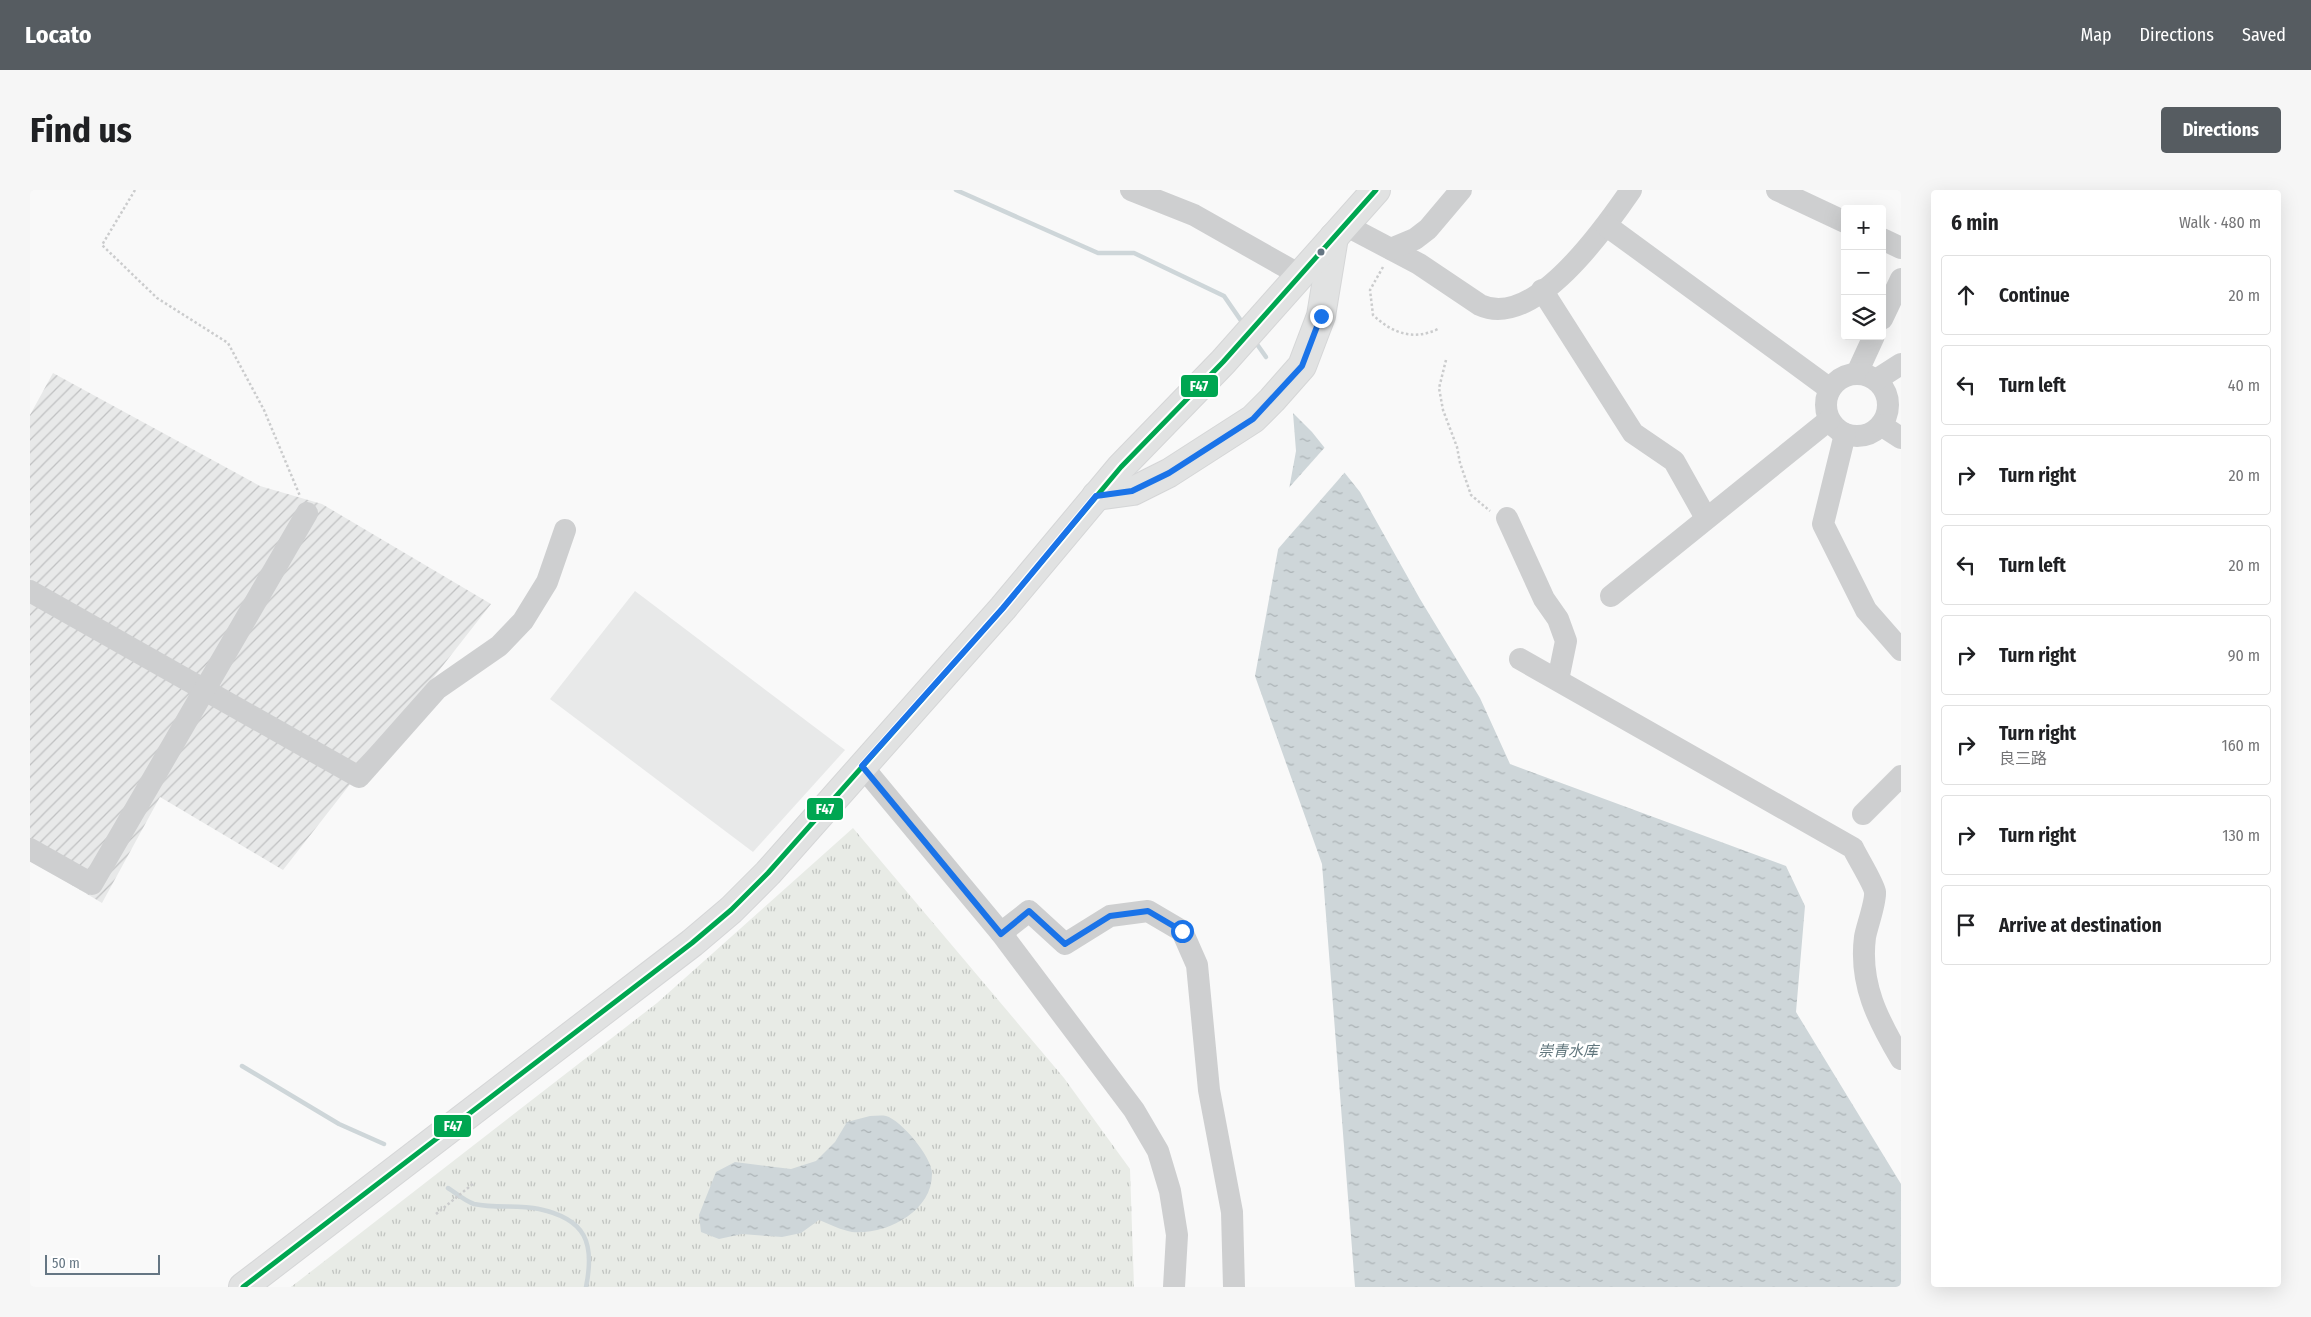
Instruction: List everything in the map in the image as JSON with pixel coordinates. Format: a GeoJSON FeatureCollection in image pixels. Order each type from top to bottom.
{"type":"FeatureCollection","features":[{"type":"Feature","properties":{"kind":"main road"},"geometry":{"type":"LineString","coordinates":[[243,1287],[711,927],[768,873],[1003,608],[1121,467],[1223,362],[1376,190]]}},
{"type":"Feature","properties":{"kind":"main road"},"geometry":{"type":"LineString","coordinates":[[1096,496],[1132,491],[1169,473],[1253,419],[1272,400],[1302,366],[1318,325],[1340,231]]}},
{"type":"Feature","properties":{"kind":"street"},"geometry":{"type":"LineString","coordinates":[[1131,190],[1194,215],[1300,275]]}},
{"type":"Feature","properties":{"kind":"street"},"geometry":{"type":"LineString","coordinates":[[1391,249],[1415,238],[1428,229],[1461,190]]}},
{"type":"Feature","properties":{"kind":"street"},"geometry":{"type":"LineString","coordinates":[[1340,231],[1391,249],[1419,264],[1488,309],[1498,310],[1520,304],[1542,290],[1573,264],[1606,226],[1631,190]]}},
{"type":"Feature","properties":{"kind":"street"},"geometry":{"type":"LineString","coordinates":[[1777,190],[1841,220]]}},
{"type":"Feature","properties":{"kind":"street"},"geometry":{"type":"LineString","coordinates":[[1606,226],[1830,389]]}},
{"type":"Feature","properties":{"kind":"street"},"geometry":{"type":"LineString","coordinates":[[1886,241],[1901,248]]}},
{"type":"Feature","properties":{"kind":"street"},"geometry":{"type":"LineString","coordinates":[[1886,311],[1901,279]]}},
{"type":"Feature","properties":{"kind":"street"},"geometry":{"type":"LineString","coordinates":[[1542,290],[1633,433],[1674,461],[1706,518]]}},
{"type":"Feature","properties":{"kind":"street"},"geometry":{"type":"LineString","coordinates":[[1866,377],[1873,340]]}},
{"type":"Feature","properties":{"kind":"street"},"geometry":{"type":"LineString","coordinates":[[1866,377],[1883,388],[1888,406],[1881,425],[1864,435],[1837,427],[1826,410],[1826,399],[1830,389],[1841,378],[1866,377],[1901,364]]}},
{"type":"Feature","properties":{"kind":"street"},"geometry":{"type":"LineString","coordinates":[[1881,425],[1901,438]]}},
{"type":"Feature","properties":{"kind":"street"},"geometry":{"type":"LineString","coordinates":[[1611,596],[1706,518],[1837,427]]}},
{"type":"Feature","properties":{"kind":"street"},"geometry":{"type":"LineString","coordinates":[[1837,427],[1823,524],[1866,610],[1901,650]]}},
{"type":"Feature","properties":{"kind":"street"},"geometry":{"type":"LineString","coordinates":[[30,850],[92,884],[307,513]]}},
{"type":"Feature","properties":{"kind":"street"},"geometry":{"type":"LineString","coordinates":[[1507,518],[1544,599],[1558,619],[1566,641],[1558,680]]}},
{"type":"Feature","properties":{"kind":"street"},"geometry":{"type":"LineString","coordinates":[[30,591],[359,777],[437,689],[499,646],[523,621],[547,582],[565,530]]}},
{"type":"Feature","properties":{"kind":"street"},"geometry":{"type":"LineString","coordinates":[[1520,659],[1853,848],[1875,892],[1865,937],[1864,968],[1869,992],[1876,1016],[1901,1059]]}},
{"type":"Feature","properties":{"kind":"street"},"geometry":{"type":"LineString","coordinates":[[862,766],[1001,934],[1134,1110],[1158,1150],[1170,1191],[1177,1235],[1174,1287]]}},
{"type":"Feature","properties":{"kind":"street"},"geometry":{"type":"LineString","coordinates":[[1863,814],[1901,776]]}},
{"type":"Feature","properties":{"kind":"street"},"geometry":{"type":"LineString","coordinates":[[1001,934],[1029,911],[1065,944],[1110,916],[1148,911],[1182,931],[1197,965],[1209,1090],[1232,1212],[1234,1287]]}},
{"type":"Feature","properties":{"kind":"path"},"geometry":{"type":"LineString","coordinates":[[135,190],[102,245],[157,298],[228,343],[264,410],[307,513]]}},
{"type":"Feature","properties":{"kind":"path"},"geometry":{"type":"LineString","coordinates":[[1391,249],[1370,290],[1372,315],[1384,326],[1405,334],[1425,336],[1438,330]]}},
{"type":"Feature","properties":{"kind":"path"},"geometry":{"type":"LineString","coordinates":[[1446,360],[1439,388],[1443,410],[1457,447],[1460,464],[1471,495],[1492,512],[1507,518]]}},
{"type":"Feature","properties":{"kind":"path"},"geometry":{"type":"LineString","coordinates":[[436,1214],[474,1183]]}},
{"type":"Feature","properties":{"kind":"shaded area"},"geometry":{"type":"Polygon","coordinates":[[[53,373],[260,486],[322,504],[491,604],[283,870],[160,797],[102,903],[30,860],[30,415],[53,373]]]}},
{"type":"Feature","properties":{"kind":"shaded area"},"geometry":{"type":"Polygon","coordinates":[[[635,591],[845,750],[753,852],[550,699],[635,591]]]}},
{"type":"Feature","properties":{"kind":"green space"},"geometry":{"type":"Polygon","coordinates":[[[853,828],[1064,1078],[1130,1169],[1134,1287],[291,1287],[657,1003],[853,828]]]}},
{"type":"Feature","properties":{"kind":"water","name":"崇青水库"},"geometry":{"type":"Polygon","coordinates":[[[1293,413],[1312,432],[1360,492],[1420,599],[1480,698],[1510,764],[1786,866],[1805,906],[1796,1012],[1901,1184],[1901,1287],[1355,1287],[1322,864],[1255,676],[1296,451],[1293,413]]]}},
{"type":"Feature","properties":{"kind":"water"},"geometry":{"type":"Polygon","coordinates":[[[870,1116],[886,1116],[900,1124],[915,1140],[931,1167],[930,1188],[924,1200],[916,1210],[905,1218],[879,1230],[865,1232],[848,1231],[819,1220],[801,1233],[782,1237],[742,1234],[719,1239],[701,1232],[699,1215],[716,1172],[735,1162],[791,1169],[816,1161],[835,1142],[847,1122],[870,1116]]]}},
{"type":"Feature","properties":{"kind":"pier"},"geometry":{"type":"Polygon","coordinates":[[[1326,446],[1346,471],[1278,549],[1275,546],[1286,491],[1326,446]]]}},
{"type":"Feature","properties":{"kind":"waterway"},"geometry":{"type":"LineString","coordinates":[[956,190],[1098,253],[1134,253],[1224,296],[1244,325]]}},
{"type":"Feature","properties":{"kind":"waterway"},"geometry":{"type":"LineString","coordinates":[[1254,340],[1266,357]]}},
{"type":"Feature","properties":{"kind":"waterway"},"geometry":{"type":"LineString","coordinates":[[242,1066],[339,1124],[384,1144]]}},
{"type":"Feature","properties":{"kind":"waterway"},"geometry":{"type":"LineString","coordinates":[[448,1188],[474,1204],[539,1209],[555,1213],[577,1226],[584,1235],[589,1258],[586,1287]]}},
{"type":"Feature","properties":{"kind":"transit line","name":"F47"},"geometry":{"type":"LineString","coordinates":[[243,1287],[692,943],[731,910],[768,873],[1003,608],[1121,467],[1223,362],[1376,190]]}},
{"type":"Feature","properties":{"kind":"route"},"geometry":{"type":"LineString","coordinates":[[1182,931],[1148,911],[1110,916],[1065,944],[1029,911],[1001,934],[862,766],[1003,608],[1096,496],[1132,491],[1169,473],[1253,419],[1302,366],[1321,316]]}}]}
